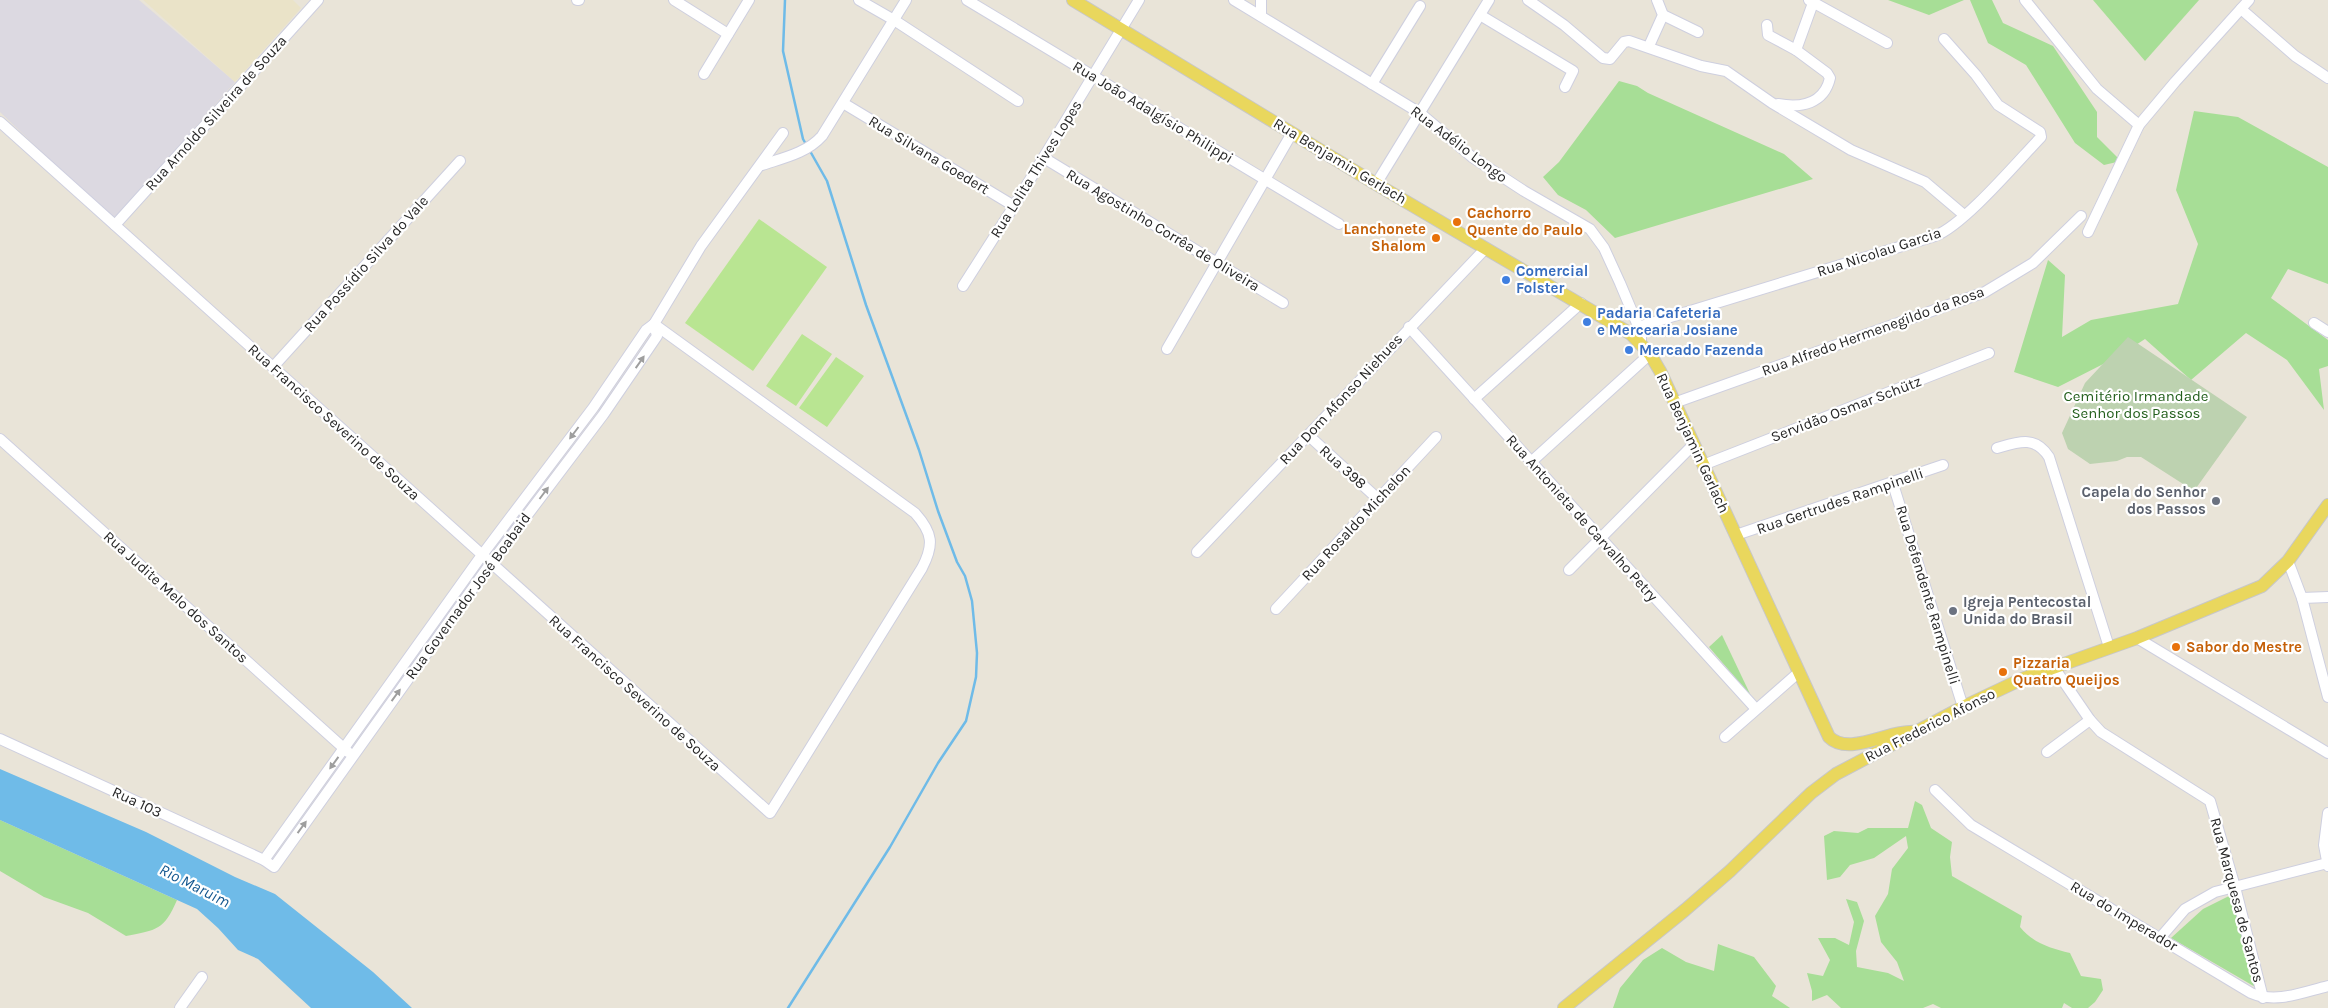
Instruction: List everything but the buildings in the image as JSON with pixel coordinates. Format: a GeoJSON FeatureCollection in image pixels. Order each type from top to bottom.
{"type":"FeatureCollection","features":[{"type":"Feature","properties":{"kind":"main road","name":"Rua Benjamin Gerlach"},"geometry":{"type":"LineString","coordinates":[[1073,0],[1376,184],[1637,335],[1650,354],[1674,403],[1829,737],[1833,742],[1851,745],[1887,735],[1917,732]]}},
{"type":"Feature","properties":{"kind":"main road","name":"Rua Frederico Afonso"},"geometry":{"type":"LineString","coordinates":[[1564,1008],[1693,904],[1824,782],[1856,762],[1963,707],[2054,666],[2137,638],[2253,591],[2269,581],[2288,561],[2328,505]]}},
{"type":"Feature","properties":{"kind":"street","name":"Rua Arnoldo Silveira de Souza"},"geometry":{"type":"LineString","coordinates":[[115,225],[318,0]]}},
{"type":"Feature","properties":{"kind":"street"},"geometry":{"type":"LineString","coordinates":[[674,0],[728,34]]}},
{"type":"Feature","properties":{"kind":"street"},"geometry":{"type":"LineString","coordinates":[[704,74],[750,0]]}},
{"type":"Feature","properties":{"kind":"street"},"geometry":{"type":"LineString","coordinates":[[859,0],[894,20],[1018,101]]}},
{"type":"Feature","properties":{"kind":"street"},"geometry":{"type":"LineString","coordinates":[[762,165],[816,143],[843,103],[906,0]]}},
{"type":"Feature","properties":{"kind":"street","name":"Rua João Adalgísio Philippi"},"geometry":{"type":"LineString","coordinates":[[967,0],[1338,224]]}},
{"type":"Feature","properties":{"kind":"street","name":"Rua Lolita Thives Lopes"},"geometry":{"type":"LineString","coordinates":[[963,286],[1044,158],[1139,0]]}},
{"type":"Feature","properties":{"kind":"street","name":"Rua Adélio Longo"},"geometry":{"type":"LineString","coordinates":[[1234,0],[1420,113],[1472,157],[1524,191],[1590,229],[1604,248],[1637,335]]}},
{"type":"Feature","properties":{"kind":"street"},"geometry":{"type":"LineString","coordinates":[[1261,0],[1261,16]]}},
{"type":"Feature","properties":{"kind":"street"},"geometry":{"type":"LineString","coordinates":[[1376,184],[1489,0]]}},
{"type":"Feature","properties":{"kind":"street"},"geometry":{"type":"LineString","coordinates":[[1528,0],[1564,25],[1603,58],[1610,59],[1624,42],[1629,41],[1649,46],[1700,66],[1726,71],[1772,103],[1851,150],[1925,182],[1964,216]]}},
{"type":"Feature","properties":{"kind":"street"},"geometry":{"type":"LineString","coordinates":[[1657,0],[1663,15],[1698,32]]}},
{"type":"Feature","properties":{"kind":"street"},"geometry":{"type":"LineString","coordinates":[[2025,0],[2097,89],[2139,126]]}},
{"type":"Feature","properties":{"kind":"street"},"geometry":{"type":"LineString","coordinates":[[2088,232],[2139,126],[2175,82],[2249,0]]}},
{"type":"Feature","properties":{"kind":"street"},"geometry":{"type":"LineString","coordinates":[[1796,50],[1811,1],[1887,43]]}},
{"type":"Feature","properties":{"kind":"street"},"geometry":{"type":"LineString","coordinates":[[1372,84],[1420,6]]}},
{"type":"Feature","properties":{"kind":"street"},"geometry":{"type":"LineString","coordinates":[[2241,9],[2295,56],[2328,78]]}},
{"type":"Feature","properties":{"kind":"street"},"geometry":{"type":"LineString","coordinates":[[1480,15],[1573,71],[1565,87]]}},
{"type":"Feature","properties":{"kind":"street"},"geometry":{"type":"LineString","coordinates":[[1649,46],[1663,15]]}},
{"type":"Feature","properties":{"kind":"street"},"geometry":{"type":"LineString","coordinates":[[1767,25],[1768,35],[1796,50],[1827,73],[1830,78],[1828,87],[1821,96],[1808,105],[1798,106],[1772,103]]}},
{"type":"Feature","properties":{"kind":"street","name":"Rua Nicolau Garcia"},"geometry":{"type":"LineString","coordinates":[[1637,335],[1935,236],[1947,230],[1964,216],[2040,137],[2040,132],[1998,105],[1976,75],[1944,39]]}},
{"type":"Feature","properties":{"kind":"street","name":"Rua Silvana Goedert"},"geometry":{"type":"LineString","coordinates":[[843,103],[1014,206]]}},
{"type":"Feature","properties":{"kind":"street","name":"Rua Francisco Severino de Souza"},"geometry":{"type":"LineString","coordinates":[[0,122],[770,814],[922,568],[930,554],[930,536],[925,524],[915,513],[654,324]]}},
{"type":"Feature","properties":{"kind":"street","name":"Rua Governador José Boabaid"},"geometry":{"type":"LineString","coordinates":[[264,860],[482,555],[593,408],[646,330],[654,324],[701,246],[762,165],[783,133]]}},
{"type":"Feature","properties":{"kind":"street"},"geometry":{"type":"LineString","coordinates":[[1167,348],[1292,133]]}},
{"type":"Feature","properties":{"kind":"street","name":"Rua Agostinho Corrêa de Oliveira"},"geometry":{"type":"LineString","coordinates":[[1044,158],[1283,303]]}},
{"type":"Feature","properties":{"kind":"street","name":"Rua Possídio Silva do Vale"},"geometry":{"type":"LineString","coordinates":[[273,367],[460,161]]}},
{"type":"Feature","properties":{"kind":"street","name":"Rua Alfredo Hermenegildo da Rosa"},"geometry":{"type":"LineString","coordinates":[[1674,403],[1985,292],[2024,270],[2081,216]]}},
{"type":"Feature","properties":{"kind":"street","name":"Rua Dom Afonso Niehues"},"geometry":{"type":"LineString","coordinates":[[1197,552],[1486,248]]}},
{"type":"Feature","properties":{"kind":"street"},"geometry":{"type":"LineString","coordinates":[[1474,399],[1581,303]]}},
{"type":"Feature","properties":{"kind":"street"},"geometry":{"type":"LineString","coordinates":[[2314,323],[2328,332]]}},
{"type":"Feature","properties":{"kind":"street","name":"Rua Governador José Boabaid"},"geometry":{"type":"LineString","coordinates":[[274,867],[491,563],[603,415],[658,336],[654,324]]}},
{"type":"Feature","properties":{"kind":"street","name":"Rua Antonieta de Carvalho Petry"},"geometry":{"type":"LineString","coordinates":[[1409,327],[1756,709]]}},
{"type":"Feature","properties":{"kind":"street","name":"Servidão Osmar Schütz"},"geometry":{"type":"LineString","coordinates":[[1703,465],[1989,353]]}},
{"type":"Feature","properties":{"kind":"street"},"geometry":{"type":"LineString","coordinates":[[1531,462],[1650,354]]}},
{"type":"Feature","properties":{"kind":"street"},"geometry":{"type":"LineString","coordinates":[[593,408],[603,415]]}},
{"type":"Feature","properties":{"kind":"street","name":"Rua 398"},"geometry":{"type":"LineString","coordinates":[[1308,435],[1378,499]]}},
{"type":"Feature","properties":{"kind":"street","name":"Rua Rosaldo Michelon"},"geometry":{"type":"LineString","coordinates":[[1276,608],[1436,437]]}},
{"type":"Feature","properties":{"kind":"street","name":"Rua Judite Melo dos Santos"},"geometry":{"type":"LineString","coordinates":[[0,438],[353,756]]}},
{"type":"Feature","properties":{"kind":"street"},"geometry":{"type":"LineString","coordinates":[[1997,448],[2027,440],[2044,448],[2049,456],[2109,647]]}},
{"type":"Feature","properties":{"kind":"street"},"geometry":{"type":"LineString","coordinates":[[1569,570],[1693,446]]}},
{"type":"Feature","properties":{"kind":"street","name":"Rua Gertrudes Rampinelli"},"geometry":{"type":"LineString","coordinates":[[1736,536],[1944,466]]}},
{"type":"Feature","properties":{"kind":"street","name":"Rua Defendente Rampinelli"},"geometry":{"type":"LineString","coordinates":[[1893,484],[1963,707]]}},
{"type":"Feature","properties":{"kind":"street"},"geometry":{"type":"LineString","coordinates":[[2288,561],[2302,598],[2328,697]]}},
{"type":"Feature","properties":{"kind":"street"},"geometry":{"type":"LineString","coordinates":[[2302,598],[2328,597]]}},
{"type":"Feature","properties":{"kind":"street"},"geometry":{"type":"LineString","coordinates":[[2137,638],[2328,753]]}},
{"type":"Feature","properties":{"kind":"street"},"geometry":{"type":"LineString","coordinates":[[410,655],[420,662]]}},
{"type":"Feature","properties":{"kind":"street"},"geometry":{"type":"LineString","coordinates":[[2047,752],[2090,720],[2054,666]]}},
{"type":"Feature","properties":{"kind":"street"},"geometry":{"type":"LineString","coordinates":[[1725,737],[1798,673]]}},
{"type":"Feature","properties":{"kind":"street","name":"Rua Marquesa de Santos"},"geometry":{"type":"LineString","coordinates":[[2090,720],[2101,732],[2210,802],[2234,886],[2262,998]]}},
{"type":"Feature","properties":{"kind":"street","name":"Rua 103"},"geometry":{"type":"LineString","coordinates":[[0,739],[264,860],[274,867]]}},
{"type":"Feature","properties":{"kind":"street","name":"Rua do Imperador"},"geometry":{"type":"LineString","coordinates":[[1935,790],[1971,825],[2262,998]]}},
{"type":"Feature","properties":{"kind":"street"},"geometry":{"type":"LineString","coordinates":[[2160,938],[2185,909],[2216,892],[2328,864],[2324,845],[2328,813]]}},
{"type":"Feature","properties":{"kind":"street"},"geometry":{"type":"LineString","coordinates":[[180,1008],[202,977]]}},
{"type":"Feature","properties":{"kind":"street"},"geometry":{"type":"LineString","coordinates":[[2262,998],[2281,998],[2328,986]]}},
{"type":"Feature","properties":{"kind":"shaded area"},"geometry":{"type":"Polygon","coordinates":[[[0,0],[139,0],[235,82],[113,220],[0,112],[0,0]]]}},
{"type":"Feature","properties":{"kind":"shaded area"},"geometry":{"type":"Polygon","coordinates":[[[143,0],[293,0],[301,8],[235,82],[143,0]]]}},
{"type":"Feature","properties":{"kind":"green space"},"geometry":{"type":"Polygon","coordinates":[[[1888,0],[1964,0],[1929,15],[1888,0]]]}},
{"type":"Feature","properties":{"kind":"green space"},"geometry":{"type":"Polygon","coordinates":[[[1970,0],[1992,0],[2003,23],[2053,46],[2097,112],[2097,137],[2121,161],[2104,165],[2075,143],[2026,65],[1988,43],[1970,0]]]}},
{"type":"Feature","properties":{"kind":"green space"},"geometry":{"type":"Polygon","coordinates":[[[2093,0],[2199,0],[2145,61],[2093,0]]]}},
{"type":"Feature","properties":{"kind":"green space"},"geometry":{"type":"Polygon","coordinates":[[[1619,81],[1637,86],[1648,93],[1784,154],[1813,179],[1615,238],[1586,210],[1558,195],[1543,177],[1559,162],[1619,81]]]}},
{"type":"Feature","properties":{"kind":"green space"},"geometry":{"type":"Polygon","coordinates":[[[2194,111],[2238,117],[2328,167],[2328,284],[2288,269],[2271,298],[2328,340],[2328,366],[2319,369],[2324,410],[2287,360],[2246,333],[2191,380],[2145,339],[2119,356],[2058,387],[2014,372],[2048,260],[2065,275],[2062,337],[2091,320],[2178,304],[2198,244],[2176,190],[2194,111]]]}},
{"type":"Feature","properties":{"kind":"green space"},"geometry":{"type":"Polygon","coordinates":[[[759,219],[827,267],[753,371],[685,323],[759,219]]]}},
{"type":"Feature","properties":{"kind":"green space"},"geometry":{"type":"Polygon","coordinates":[[[802,334],[832,354],[796,406],[766,386],[802,334]]]}},
{"type":"Feature","properties":{"kind":"green space","name":"Cemitério Irmandade Senhor dos Passos"},"geometry":{"type":"Polygon","coordinates":[[[2128,337],[2247,417],[2194,491],[2141,457],[2127,457],[2117,461],[2090,464],[2068,449],[2062,433],[2085,383],[2128,337]]]}},
{"type":"Feature","properties":{"kind":"green space"},"geometry":{"type":"Polygon","coordinates":[[[836,357],[864,376],[827,427],[799,408],[836,357]]]}},
{"type":"Feature","properties":{"kind":"green space"},"geometry":{"type":"Polygon","coordinates":[[[1722,635],[1751,696],[1709,647],[1722,635]]]}},
{"type":"Feature","properties":{"kind":"green space"},"geometry":{"type":"Polygon","coordinates":[[[1915,801],[1922,805],[1931,828],[1952,842],[1950,857],[1952,876],[2022,916],[2020,927],[2036,941],[2070,953],[2081,976],[2101,979],[2103,990],[2095,1002],[2088,1008],[2072,1008],[2064,1003],[2062,1008],[1941,1008],[1933,1004],[1923,1008],[1841,1008],[1827,995],[1812,1001],[1812,991],[1807,973],[1823,976],[1830,960],[1818,938],[1835,938],[1849,945],[1854,922],[1846,899],[1857,902],[1864,921],[1856,951],[1857,967],[1888,973],[1904,981],[1897,962],[1881,942],[1875,916],[1888,894],[1892,869],[1908,848],[1906,836],[1874,858],[1850,865],[1840,877],[1827,880],[1824,836],[1834,831],[1858,833],[1868,828],[1908,828],[1915,801]]]}},
{"type":"Feature","properties":{"kind":"green space"},"geometry":{"type":"Polygon","coordinates":[[[0,820],[177,900],[168,917],[158,927],[126,936],[88,913],[44,897],[0,871],[0,820]]]}},
{"type":"Feature","properties":{"kind":"green space"},"geometry":{"type":"Polygon","coordinates":[[[2231,895],[2257,988],[2171,938],[2203,909],[2231,895]]]}},
{"type":"Feature","properties":{"kind":"green space"},"geometry":{"type":"Polygon","coordinates":[[[1718,944],[1754,957],[1776,986],[1772,996],[1790,1008],[1613,1008],[1620,988],[1643,960],[1662,948],[1686,962],[1714,971],[1718,944]]]}},
{"type":"Feature","properties":{"kind":"water","name":"Rio Maruim"},"geometry":{"type":"Polygon","coordinates":[[[0,769],[146,832],[235,877],[275,894],[373,972],[412,1008],[311,1008],[258,959],[238,950],[197,909],[0,820],[0,769]]]}},
{"type":"Feature","properties":{"kind":"waterway"},"geometry":{"type":"LineString","coordinates":[[785,0],[783,51],[803,139],[807,146]]}},
{"type":"Feature","properties":{"kind":"waterway"},"geometry":{"type":"LineString","coordinates":[[788,1008],[890,847],[938,763],[966,721],[976,677],[977,653],[972,601],[965,576],[957,562],[938,511],[919,450],[866,305],[827,181],[810,151]]}},
{"type":"Feature","properties":{"kind":"place","name":"Cachorro Quente do Paulo"},"geometry":{"type":"Point","coordinates":[1457,222]}},
{"type":"Feature","properties":{"kind":"place","name":"Lanchonete Shalom"},"geometry":{"type":"Point","coordinates":[1436,238]}},
{"type":"Feature","properties":{"kind":"place","name":"Comercial Folster"},"geometry":{"type":"Point","coordinates":[1506,280]}},
{"type":"Feature","properties":{"kind":"place","name":"Padaria Cafeteria e Mercearia Josiane"},"geometry":{"type":"Point","coordinates":[1587,322]}},
{"type":"Feature","properties":{"kind":"place","name":"Mercado Fazenda"},"geometry":{"type":"Point","coordinates":[1629,350]}},
{"type":"Feature","properties":{"kind":"place","name":"Capela do Senhor dos Passos"},"geometry":{"type":"Point","coordinates":[2216,501]}},
{"type":"Feature","properties":{"kind":"place","name":"Igreja Pentecostal Unida do Brasil"},"geometry":{"type":"Point","coordinates":[1953,611]}},
{"type":"Feature","properties":{"kind":"place","name":"Sabor do Mestre"},"geometry":{"type":"Point","coordinates":[2176,647]}},
{"type":"Feature","properties":{"kind":"place","name":"Pizzaria Quatro Queijos"},"geometry":{"type":"Point","coordinates":[2003,672]}}]}
